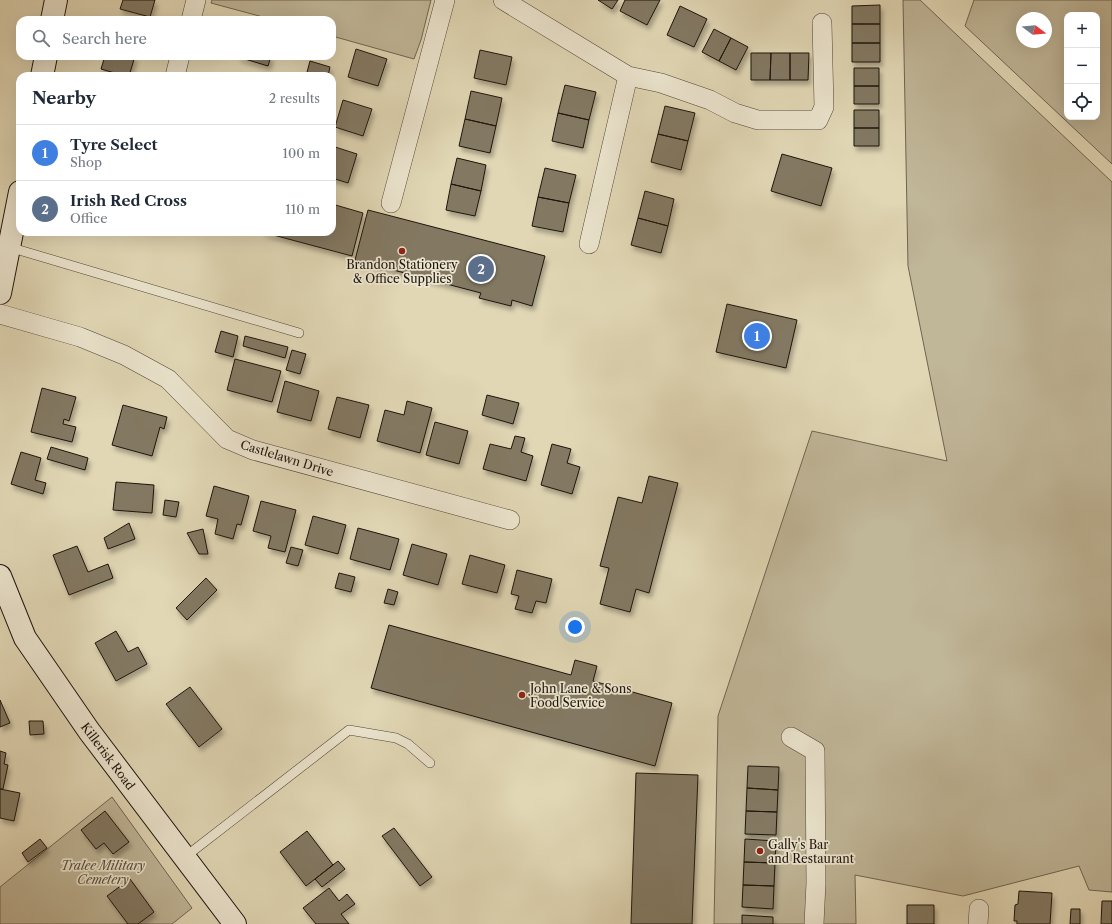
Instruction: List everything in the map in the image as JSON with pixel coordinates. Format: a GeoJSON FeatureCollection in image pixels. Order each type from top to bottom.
{"type":"FeatureCollection","features":[{"type":"Feature","properties":{"kind":"main road"},"geometry":{"type":"LineString","coordinates":[[53,16],[56,0]]}},
{"type":"Feature","properties":{"kind":"main road"},"geometry":{"type":"LineString","coordinates":[[43,72],[45,60]]}},
{"type":"Feature","properties":{"kind":"main road"},"geometry":{"type":"LineString","coordinates":[[0,293],[16,210]]}},
{"type":"Feature","properties":{"kind":"main road","name":"Killerisk Road"},"geometry":{"type":"LineString","coordinates":[[0,576],[25,638],[89,731],[235,924]]}},
{"type":"Feature","properties":{"kind":"street"},"geometry":{"type":"LineString","coordinates":[[192,16],[196,0]]}},
{"type":"Feature","properties":{"kind":"street"},"geometry":{"type":"LineString","coordinates":[[391,203],[445,0]]}},
{"type":"Feature","properties":{"kind":"street"},"geometry":{"type":"LineString","coordinates":[[503,0],[628,76],[661,83],[710,100],[735,113],[758,120],[818,120],[824,107],[822,22]]}},
{"type":"Feature","properties":{"kind":"street"},"geometry":{"type":"LineString","coordinates":[[176,72],[179,60]]}},
{"type":"Feature","properties":{"kind":"street"},"geometry":{"type":"LineString","coordinates":[[589,244],[628,76]]}},
{"type":"Feature","properties":{"kind":"street","name":"Castlelawn Drive"},"geometry":{"type":"LineString","coordinates":[[0,314],[80,337],[124,355],[168,379],[227,438],[253,450],[510,520]]}},
{"type":"Feature","properties":{"kind":"street"},"geometry":{"type":"LineString","coordinates":[[791,737],[815,751],[816,883],[814,924]]}},
{"type":"Feature","properties":{"kind":"lane"},"geometry":{"type":"LineString","coordinates":[[8,247],[299,333]]}},
{"type":"Feature","properties":{"kind":"lane"},"geometry":{"type":"LineString","coordinates":[[185,857],[349,730],[396,738],[408,744],[430,763]]}},
{"type":"Feature","properties":{"kind":"green space"},"geometry":{"type":"Polygon","coordinates":[[[212,0],[431,0],[421,40],[414,59],[336,37],[336,16],[259,16],[211,3],[212,0]]]}},
{"type":"Feature","properties":{"kind":"green space"},"geometry":{"type":"Polygon","coordinates":[[[903,0],[920,0],[1112,182],[1112,892],[1089,890],[1079,866],[963,896],[855,875],[856,924],[714,924],[718,716],[812,431],[947,461],[908,266],[903,0]]]}},
{"type":"Feature","properties":{"kind":"green space"},"geometry":{"type":"Polygon","coordinates":[[[974,0],[1112,0],[1112,164],[1065,120],[1100,120],[1100,12],[1064,12],[1064,119],[965,26],[974,0]]]}},
{"type":"Feature","properties":{"kind":"green space","name":"Tralee Military Cemetery"},"geometry":{"type":"Polygon","coordinates":[[[112,797],[192,908],[172,924],[0,924],[0,887],[112,797]]]}},
{"type":"Feature","properties":{"kind":"building"},"geometry":{"type":"Polygon","coordinates":[[[123,0],[155,0],[150,16],[120,9],[123,0]]]}},
{"type":"Feature","properties":{"kind":"building"},"geometry":{"type":"Polygon","coordinates":[[[598,0],[618,0],[612,9],[598,0]]]}},
{"type":"Feature","properties":{"kind":"building"},"geometry":{"type":"Polygon","coordinates":[[[625,0],[660,0],[647,25],[620,11],[625,0]]]}},
{"type":"Feature","properties":{"kind":"building"},"geometry":{"type":"Polygon","coordinates":[[[880,5],[880,24],[852,24],[852,6],[880,5]]]}},
{"type":"Feature","properties":{"kind":"building"},"geometry":{"type":"Polygon","coordinates":[[[680,6],[707,19],[694,47],[667,35],[680,6]]]}},
{"type":"Feature","properties":{"kind":"building"},"geometry":{"type":"Polygon","coordinates":[[[852,24],[880,24],[880,43],[852,43],[852,24]]]}},
{"type":"Feature","properties":{"kind":"building"},"geometry":{"type":"Polygon","coordinates":[[[714,29],[731,38],[719,61],[702,52],[714,29]]]}},
{"type":"Feature","properties":{"kind":"building"},"geometry":{"type":"Polygon","coordinates":[[[731,38],[748,47],[736,70],[719,61],[731,38]]]}},
{"type":"Feature","properties":{"kind":"building"},"geometry":{"type":"Polygon","coordinates":[[[852,43],[880,43],[880,62],[852,62],[852,43]]]}},
{"type":"Feature","properties":{"kind":"building"},"geometry":{"type":"Polygon","coordinates":[[[356,49],[387,59],[378,86],[348,77],[356,49]]]}},
{"type":"Feature","properties":{"kind":"building"},"geometry":{"type":"Polygon","coordinates":[[[480,50],[512,57],[506,85],[474,78],[480,50]]]}},
{"type":"Feature","properties":{"kind":"building"},"geometry":{"type":"Polygon","coordinates":[[[751,53],[771,53],[770,80],[751,80],[751,53]]]}},
{"type":"Feature","properties":{"kind":"building"},"geometry":{"type":"Polygon","coordinates":[[[771,53],[790,53],[790,80],[770,80],[771,53]]]}},
{"type":"Feature","properties":{"kind":"building"},"geometry":{"type":"Polygon","coordinates":[[[790,53],[809,53],[808,80],[790,80],[790,53]]]}},
{"type":"Feature","properties":{"kind":"building"},"geometry":{"type":"Polygon","coordinates":[[[104,60],[134,60],[130,72],[111,72],[101,69],[104,60]]]}},
{"type":"Feature","properties":{"kind":"building"},"geometry":{"type":"Polygon","coordinates":[[[248,60],[270,60],[268,66],[248,60]]]}},
{"type":"Feature","properties":{"kind":"building"},"geometry":{"type":"Polygon","coordinates":[[[310,61],[330,67],[329,72],[307,72],[310,61]]]}},
{"type":"Feature","properties":{"kind":"building"},"geometry":{"type":"Polygon","coordinates":[[[854,68],[879,68],[879,86],[854,86],[854,68]]]}},
{"type":"Feature","properties":{"kind":"building"},"geometry":{"type":"Polygon","coordinates":[[[565,85],[596,92],[589,120],[558,113],[565,85]]]}},
{"type":"Feature","properties":{"kind":"building"},"geometry":{"type":"Polygon","coordinates":[[[854,86],[879,86],[879,104],[854,104],[854,86]]]}},
{"type":"Feature","properties":{"kind":"building"},"geometry":{"type":"Polygon","coordinates":[[[471,91],[502,98],[496,126],[465,119],[471,91]]]}},
{"type":"Feature","properties":{"kind":"building"},"geometry":{"type":"Polygon","coordinates":[[[343,100],[372,109],[363,136],[336,127],[343,100]]]}},
{"type":"Feature","properties":{"kind":"building"},"geometry":{"type":"Polygon","coordinates":[[[665,106],[695,113],[688,141],[658,134],[665,106]]]}},
{"type":"Feature","properties":{"kind":"building"},"geometry":{"type":"Polygon","coordinates":[[[854,110],[879,110],[879,128],[854,128],[854,110]]]}},
{"type":"Feature","properties":{"kind":"building"},"geometry":{"type":"Polygon","coordinates":[[[558,113],[589,120],[583,148],[552,141],[558,113]]]}},
{"type":"Feature","properties":{"kind":"building"},"geometry":{"type":"Polygon","coordinates":[[[465,119],[496,126],[490,153],[459,146],[465,119]]]}},
{"type":"Feature","properties":{"kind":"building"},"geometry":{"type":"Polygon","coordinates":[[[854,128],[879,128],[879,146],[854,146],[854,128]]]}},
{"type":"Feature","properties":{"kind":"building"},"geometry":{"type":"Polygon","coordinates":[[[658,134],[688,141],[681,170],[651,162],[658,134]]]}},
{"type":"Feature","properties":{"kind":"building"},"geometry":{"type":"Polygon","coordinates":[[[336,147],[357,154],[348,183],[336,179],[336,147]]]}},
{"type":"Feature","properties":{"kind":"building"},"geometry":{"type":"Polygon","coordinates":[[[782,154],[832,168],[821,206],[771,191],[782,154]]]}},
{"type":"Feature","properties":{"kind":"building"},"geometry":{"type":"Polygon","coordinates":[[[457,158],[486,165],[481,191],[451,184],[457,158]]]}},
{"type":"Feature","properties":{"kind":"building"},"geometry":{"type":"Polygon","coordinates":[[[545,168],[576,175],[569,203],[538,197],[545,168]]]}},
{"type":"Feature","properties":{"kind":"building"},"geometry":{"type":"Polygon","coordinates":[[[451,184],[481,191],[475,216],[446,210],[451,184]]]}},
{"type":"Feature","properties":{"kind":"building"},"geometry":{"type":"Polygon","coordinates":[[[645,191],[674,199],[668,226],[638,218],[645,191]]]}},
{"type":"Feature","properties":{"kind":"building"},"geometry":{"type":"Polygon","coordinates":[[[538,197],[569,203],[563,232],[532,226],[538,197]]]}},
{"type":"Feature","properties":{"kind":"building"},"geometry":{"type":"Polygon","coordinates":[[[336,205],[363,213],[352,256],[277,236],[336,236],[336,205]]]}},
{"type":"Feature","properties":{"kind":"building"},"geometry":{"type":"Polygon","coordinates":[[[368,210],[545,256],[532,306],[512,300],[511,306],[479,298],[481,293],[355,260],[368,210]]]}},
{"type":"Feature","properties":{"kind":"building"},"geometry":{"type":"Polygon","coordinates":[[[638,218],[668,226],[661,253],[631,245],[638,218]]]}},
{"type":"Feature","properties":{"kind":"building"},"geometry":{"type":"Polygon","coordinates":[[[727,304],[797,320],[786,368],[716,352],[727,304]]]}},
{"type":"Feature","properties":{"kind":"building"},"geometry":{"type":"Polygon","coordinates":[[[221,331],[238,336],[233,357],[215,352],[221,331]]]}},
{"type":"Feature","properties":{"kind":"building"},"geometry":{"type":"Polygon","coordinates":[[[245,336],[288,347],[285,358],[243,346],[245,336]]]}},
{"type":"Feature","properties":{"kind":"building"},"geometry":{"type":"Polygon","coordinates":[[[292,350],[306,354],[300,374],[286,370],[292,350]]]}},
{"type":"Feature","properties":{"kind":"building"},"geometry":{"type":"Polygon","coordinates":[[[235,359],[281,371],[272,402],[227,390],[235,359]]]}},
{"type":"Feature","properties":{"kind":"building"},"geometry":{"type":"Polygon","coordinates":[[[285,381],[319,391],[311,421],[277,412],[285,381]]]}},
{"type":"Feature","properties":{"kind":"building"},"geometry":{"type":"Polygon","coordinates":[[[42,388],[76,397],[69,421],[64,419],[63,424],[76,427],[72,442],[31,432],[42,388]]]}},
{"type":"Feature","properties":{"kind":"building"},"geometry":{"type":"Polygon","coordinates":[[[487,395],[519,403],[513,424],[482,415],[487,395]]]}},
{"type":"Feature","properties":{"kind":"building"},"geometry":{"type":"Polygon","coordinates":[[[337,397],[369,405],[360,438],[328,429],[337,397]]]}},
{"type":"Feature","properties":{"kind":"building"},"geometry":{"type":"Polygon","coordinates":[[[407,401],[432,408],[420,453],[377,441],[385,410],[404,415],[407,401]]]}},
{"type":"Feature","properties":{"kind":"building"},"geometry":{"type":"Polygon","coordinates":[[[123,405],[167,417],[164,429],[160,427],[152,456],[112,445],[123,405]]]}},
{"type":"Feature","properties":{"kind":"building"},"geometry":{"type":"Polygon","coordinates":[[[435,422],[468,431],[459,464],[426,455],[435,422]]]}},
{"type":"Feature","properties":{"kind":"building"},"geometry":{"type":"Polygon","coordinates":[[[515,436],[525,438],[521,452],[533,456],[526,481],[483,469],[490,444],[511,449],[515,436]]]}},
{"type":"Feature","properties":{"kind":"building"},"geometry":{"type":"Polygon","coordinates":[[[552,444],[571,449],[567,463],[580,467],[572,494],[541,485],[552,444]]]}},
{"type":"Feature","properties":{"kind":"building"},"geometry":{"type":"Polygon","coordinates":[[[51,447],[88,458],[85,470],[47,459],[51,447]]]}},
{"type":"Feature","properties":{"kind":"building"},"geometry":{"type":"Polygon","coordinates":[[[21,452],[41,458],[35,480],[46,483],[43,494],[11,484],[21,452]]]}},
{"type":"Feature","properties":{"kind":"building"},"geometry":{"type":"Polygon","coordinates":[[[649,476],[678,483],[649,593],[636,589],[630,612],[600,604],[609,568],[600,566],[618,497],[642,503],[649,476]]]}},
{"type":"Feature","properties":{"kind":"building"},"geometry":{"type":"Polygon","coordinates":[[[116,482],[154,485],[152,513],[113,510],[116,482]]]}},
{"type":"Feature","properties":{"kind":"building"},"geometry":{"type":"Polygon","coordinates":[[[214,486],[249,496],[241,525],[237,524],[233,539],[215,534],[218,519],[206,516],[214,486]]]}},
{"type":"Feature","properties":{"kind":"building"},"geometry":{"type":"Polygon","coordinates":[[[165,500],[179,502],[176,517],[163,515],[165,500]]]}},
{"type":"Feature","properties":{"kind":"building"},"geometry":{"type":"Polygon","coordinates":[[[261,501],[296,510],[285,552],[268,548],[271,536],[253,531],[261,501]]]}},
{"type":"Feature","properties":{"kind":"building"},"geometry":{"type":"Polygon","coordinates":[[[313,516],[346,525],[338,554],[305,545],[313,516]]]}},
{"type":"Feature","properties":{"kind":"building"},"geometry":{"type":"Polygon","coordinates":[[[129,523],[135,539],[108,549],[104,538],[129,523]]]}},
{"type":"Feature","properties":{"kind":"building"},"geometry":{"type":"Polygon","coordinates":[[[358,528],[399,539],[390,570],[350,559],[358,528]]]}},
{"type":"Feature","properties":{"kind":"building"},"geometry":{"type":"Polygon","coordinates":[[[203,529],[208,554],[199,554],[187,533],[203,529]]]}},
{"type":"Feature","properties":{"kind":"building"},"geometry":{"type":"Polygon","coordinates":[[[412,544],[447,554],[438,585],[403,575],[412,544]]]}},
{"type":"Feature","properties":{"kind":"building"},"geometry":{"type":"Polygon","coordinates":[[[77,546],[88,572],[108,564],[113,578],[69,595],[53,555],[77,546]]]}},
{"type":"Feature","properties":{"kind":"building"},"geometry":{"type":"Polygon","coordinates":[[[291,547],[303,550],[298,566],[286,563],[291,547]]]}},
{"type":"Feature","properties":{"kind":"building"},"geometry":{"type":"Polygon","coordinates":[[[470,555],[505,565],[497,593],[462,584],[470,555]]]}},
{"type":"Feature","properties":{"kind":"building"},"geometry":{"type":"Polygon","coordinates":[[[517,570],[552,579],[546,603],[536,601],[532,613],[515,609],[519,596],[511,594],[517,570]]]}},
{"type":"Feature","properties":{"kind":"building"},"geometry":{"type":"Polygon","coordinates":[[[339,573],[355,577],[351,592],[335,588],[339,573]]]}},
{"type":"Feature","properties":{"kind":"building"},"geometry":{"type":"Polygon","coordinates":[[[206,578],[217,590],[187,620],[176,608],[206,578]]]}},
{"type":"Feature","properties":{"kind":"building"},"geometry":{"type":"Polygon","coordinates":[[[388,589],[398,592],[394,605],[384,603],[388,589]]]}},
{"type":"Feature","properties":{"kind":"building","name":"John Lane & Sons Food Service"},"geometry":{"type":"Polygon","coordinates":[[[389,625],[571,675],[575,660],[597,666],[593,681],[672,703],[655,766],[371,688],[389,625]]]}},
{"type":"Feature","properties":{"kind":"building"},"geometry":{"type":"Polygon","coordinates":[[[116,631],[128,652],[138,647],[147,664],[116,681],[95,643],[116,631]]]}},
{"type":"Feature","properties":{"kind":"building"},"geometry":{"type":"Polygon","coordinates":[[[190,687],[222,729],[199,747],[166,704],[190,687]]]}},
{"type":"Feature","properties":{"kind":"building"},"geometry":{"type":"Polygon","coordinates":[[[0,700],[10,723],[0,727],[0,700]]]}},
{"type":"Feature","properties":{"kind":"building"},"geometry":{"type":"Polygon","coordinates":[[[29,721],[43,721],[44,734],[30,735],[29,721]]]}},
{"type":"Feature","properties":{"kind":"building"},"geometry":{"type":"Polygon","coordinates":[[[0,751],[6,753],[4,764],[8,765],[3,789],[0,789],[0,751]]]}},
{"type":"Feature","properties":{"kind":"building"},"geometry":{"type":"Polygon","coordinates":[[[748,766],[779,767],[778,790],[747,788],[748,766]]]}},
{"type":"Feature","properties":{"kind":"building"},"geometry":{"type":"Polygon","coordinates":[[[636,773],[698,775],[692,924],[631,924],[636,773]]]}},
{"type":"Feature","properties":{"kind":"building","name":"Gally's Bar and Restaurant"},"geometry":{"type":"Polygon","coordinates":[[[747,788],[778,790],[777,812],[746,811],[747,788]]]}},
{"type":"Feature","properties":{"kind":"building"},"geometry":{"type":"Polygon","coordinates":[[[0,789],[20,793],[14,821],[0,818],[0,789]]]}},
{"type":"Feature","properties":{"kind":"building"},"geometry":{"type":"Polygon","coordinates":[[[105,811],[129,842],[113,854],[104,843],[96,849],[81,830],[105,811]]]}},
{"type":"Feature","properties":{"kind":"building","name":"Gally's Bar and Restaurant"},"geometry":{"type":"Polygon","coordinates":[[[746,811],[777,812],[776,835],[745,834],[746,811]]]}},
{"type":"Feature","properties":{"kind":"building"},"geometry":{"type":"Polygon","coordinates":[[[394,828],[432,877],[420,886],[382,836],[394,828]]]}},
{"type":"Feature","properties":{"kind":"building"},"geometry":{"type":"Polygon","coordinates":[[[307,831],[333,865],[306,886],[280,852],[307,831]]]}},
{"type":"Feature","properties":{"kind":"building"},"geometry":{"type":"Polygon","coordinates":[[[40,839],[47,848],[28,862],[22,853],[40,839]]]}},
{"type":"Feature","properties":{"kind":"building","name":"Gally's Bar and Restaurant"},"geometry":{"type":"Polygon","coordinates":[[[745,839],[776,841],[775,863],[744,862],[745,839]]]}},
{"type":"Feature","properties":{"kind":"building"},"geometry":{"type":"Polygon","coordinates":[[[338,861],[345,869],[322,887],[315,879],[338,861]]]}},
{"type":"Feature","properties":{"kind":"building","name":"Gally's Bar and Restaurant"},"geometry":{"type":"Polygon","coordinates":[[[744,862],[775,863],[774,886],[743,885],[744,862]]]}},
{"type":"Feature","properties":{"kind":"building"},"geometry":{"type":"Polygon","coordinates":[[[130,879],[154,912],[138,924],[128,924],[107,896],[130,879]]]}},
{"type":"Feature","properties":{"kind":"building","name":"Gally's Bar and Restaurant"},"geometry":{"type":"Polygon","coordinates":[[[743,885],[774,886],[773,909],[742,907],[743,885]]]}},
{"type":"Feature","properties":{"kind":"building"},"geometry":{"type":"Polygon","coordinates":[[[329,888],[339,901],[347,894],[355,904],[341,914],[349,924],[316,924],[303,908],[329,888]]]}},
{"type":"Feature","properties":{"kind":"building"},"geometry":{"type":"Polygon","coordinates":[[[1019,891],[1052,893],[1050,924],[1017,924],[1017,921],[1014,921],[1015,905],[1018,904],[1019,891]]]}},
{"type":"Feature","properties":{"kind":"building"},"geometry":{"type":"Polygon","coordinates":[[[1102,901],[1112,901],[1112,924],[1101,924],[1102,901]]]}},
{"type":"Feature","properties":{"kind":"building"},"geometry":{"type":"Polygon","coordinates":[[[907,905],[934,905],[934,924],[907,924],[907,905]]]}},
{"type":"Feature","properties":{"kind":"building"},"geometry":{"type":"Polygon","coordinates":[[[1071,909],[1080,909],[1080,924],[1070,924],[1071,909]]]}},
{"type":"Feature","properties":{"kind":"building"},"geometry":{"type":"Polygon","coordinates":[[[742,915],[773,917],[773,924],[742,924],[742,915]]]}},
{"type":"Feature","properties":{"kind":"place","name":"Brandon Stationery & Office Supplies"},"geometry":{"type":"Point","coordinates":[402,251]}},
{"type":"Feature","properties":{"kind":"place","name":"Irish Red Cross"},"geometry":{"type":"Point","coordinates":[481,269]}},
{"type":"Feature","properties":{"kind":"place","name":"Tyre Select"},"geometry":{"type":"Point","coordinates":[757,336]}},
{"type":"Feature","properties":{"kind":"place","name":"John Lane & Sons Food Service"},"geometry":{"type":"Point","coordinates":[522,695]}},
{"type":"Feature","properties":{"kind":"place","name":"Gally's Bar and Restaurant"},"geometry":{"type":"Point","coordinates":[760,851]}}]}
